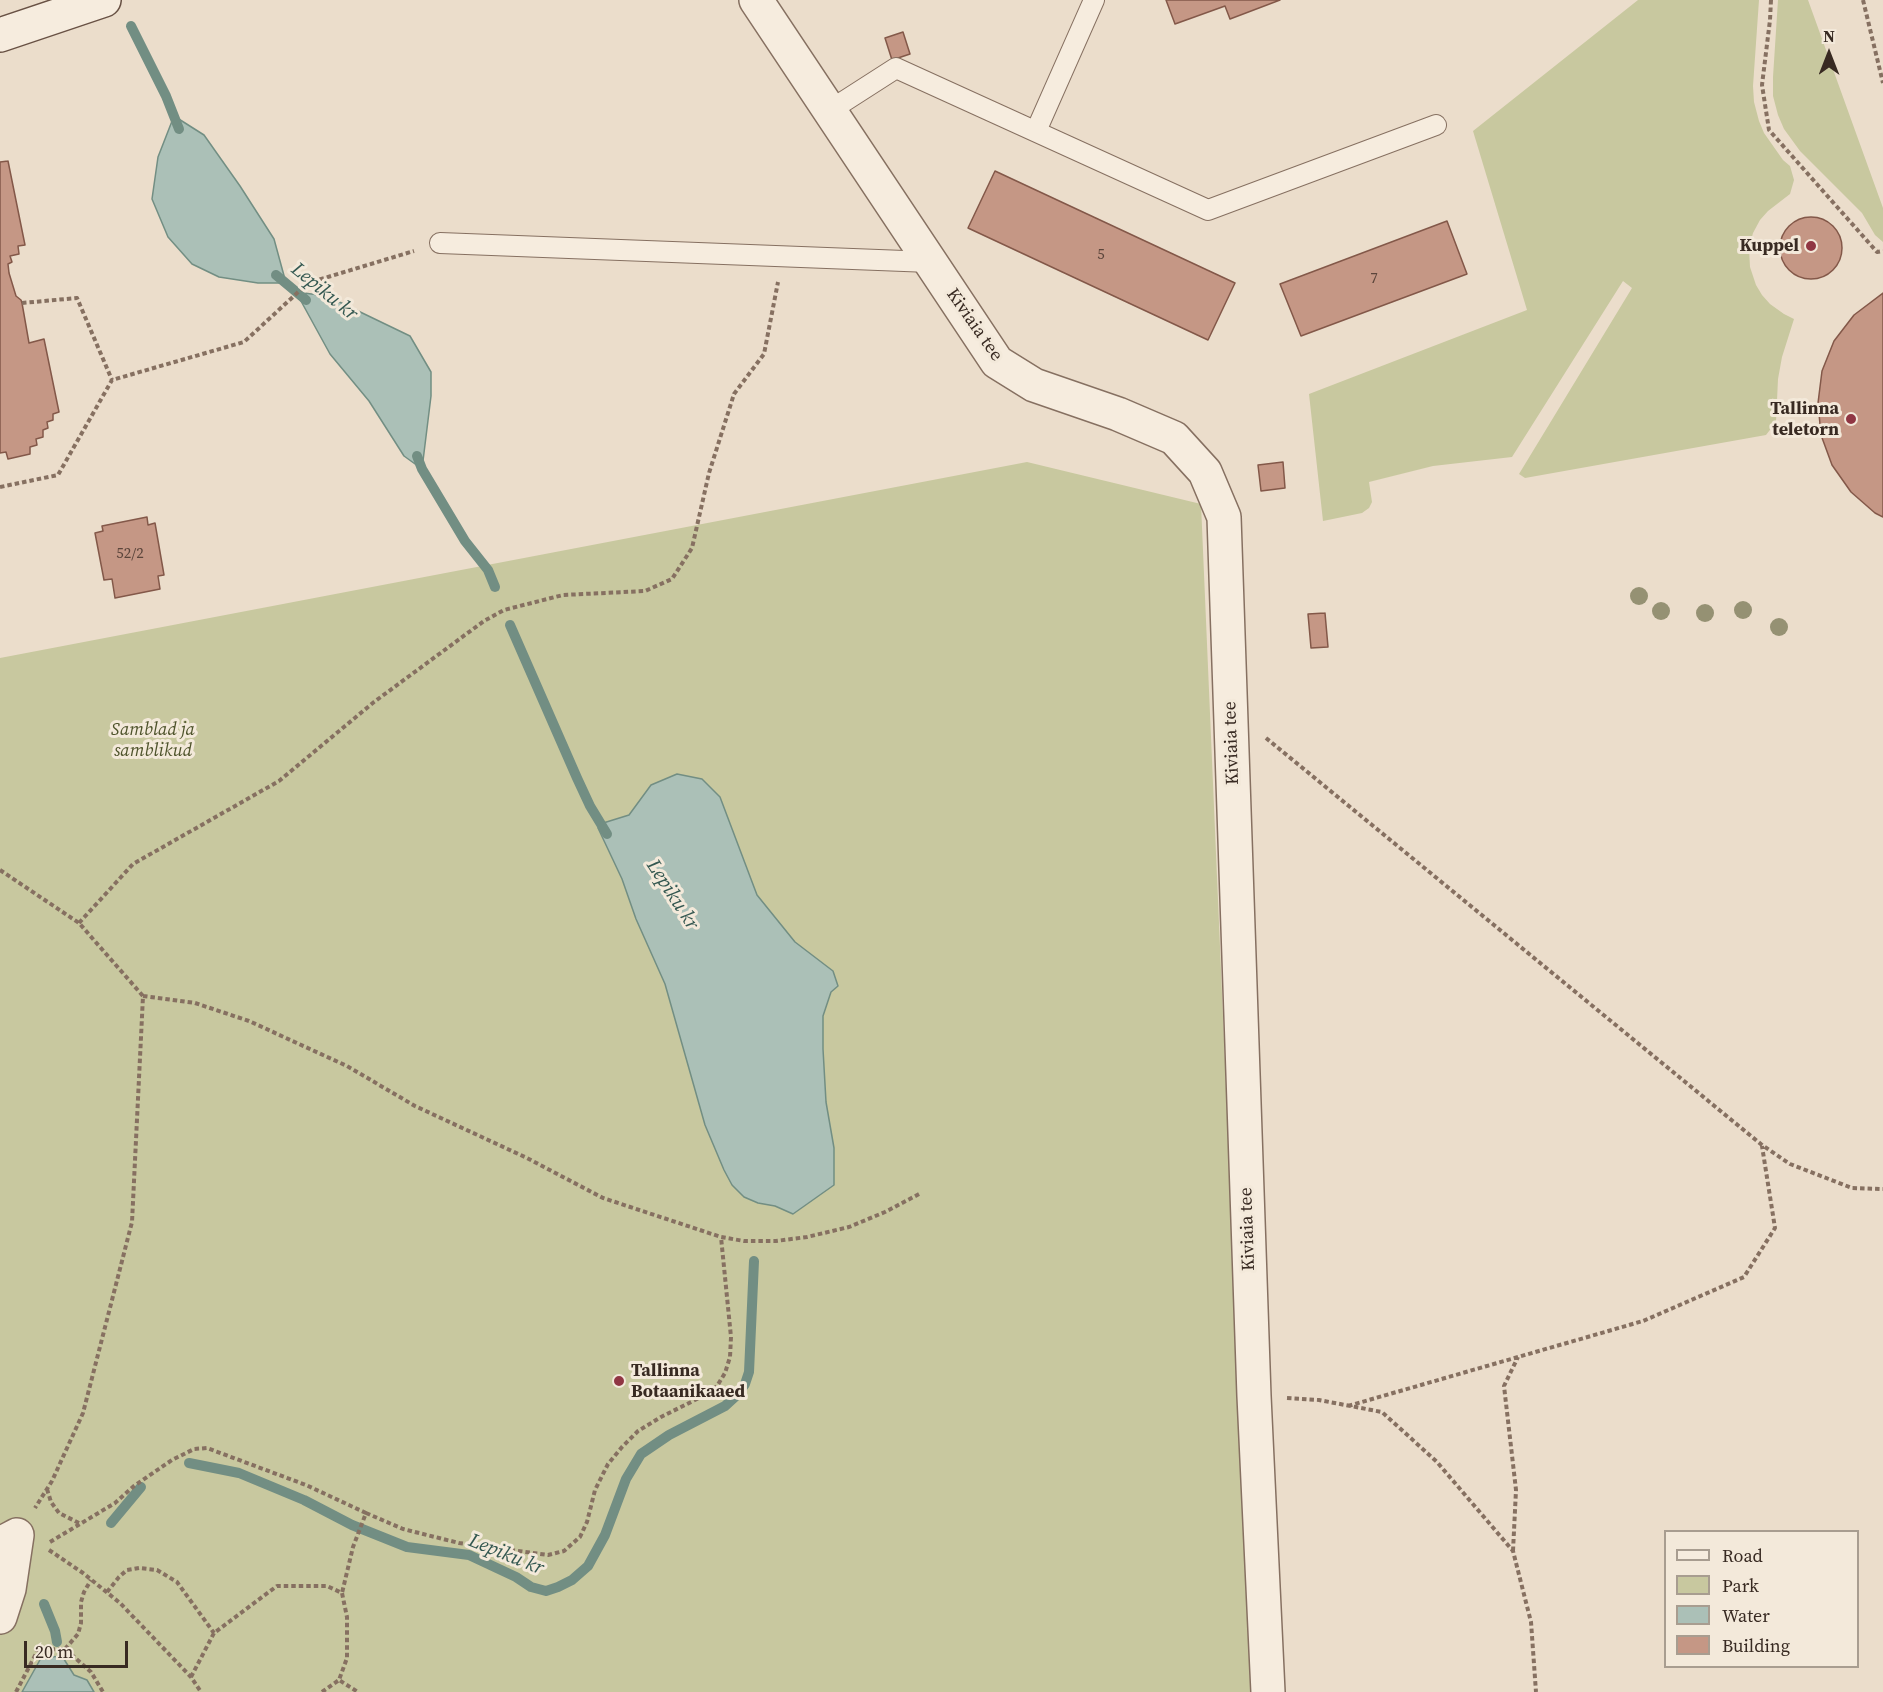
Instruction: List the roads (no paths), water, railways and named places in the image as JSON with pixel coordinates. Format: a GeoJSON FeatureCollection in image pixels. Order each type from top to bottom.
{"type":"FeatureCollection","features":[{"type":"Feature","properties":{"kind":"street"},"geometry":{"type":"LineString","coordinates":[[0,35],[104,0]]}},
{"type":"Feature","properties":{"kind":"street","name":"Kiviaia tee"},"geometry":{"type":"LineString","coordinates":[[756,0],[997,362],[1034,385],[1118,414],[1174,438],[1205,472],[1224,517],[1254,1396],[1268,1692]]}},
{"type":"Feature","properties":{"kind":"street"},"geometry":{"type":"LineString","coordinates":[[0,1617],[9,1589],[8,1539]]}},
{"type":"Feature","properties":{"kind":"lane"},"geometry":{"type":"LineString","coordinates":[[1036,132],[1094,0]]}},
{"type":"Feature","properties":{"kind":"lane"},"geometry":{"type":"LineString","coordinates":[[830,111],[896,68],[1208,210],[1436,125]]}},
{"type":"Feature","properties":{"kind":"lane"},"geometry":{"type":"LineString","coordinates":[[440,243],[930,262]]}},
{"type":"Feature","properties":{"kind":"water"},"geometry":{"type":"Polygon","coordinates":[[[174,116],[204,135],[240,186],[274,239],[286,283],[258,283],[219,277],[192,264],[168,237],[152,199],[158,157],[174,116]]]}},
{"type":"Feature","properties":{"kind":"water"},"geometry":{"type":"Polygon","coordinates":[[[296,292],[327,296],[410,336],[431,372],[431,396],[422,469],[404,456],[369,401],[330,354],[296,292]]]}},
{"type":"Feature","properties":{"kind":"water"},"geometry":{"type":"Polygon","coordinates":[[[677,774],[702,779],[720,797],[757,895],[795,942],[833,971],[838,986],[831,992],[823,1016],[826,1102],[834,1148],[834,1185],[793,1214],[744,1197],[732,1185],[724,1170],[705,1125],[665,984],[636,919],[622,879],[598,828],[600,824],[629,815],[651,785],[677,774]]]}},
{"type":"Feature","properties":{"kind":"water"},"geometry":{"type":"Polygon","coordinates":[[[62,1656],[74,1675],[87,1680],[94,1692],[22,1692],[41,1658],[62,1656]]]}},
{"type":"Feature","properties":{"kind":"waterway","name":"Lepiku kr"},"geometry":{"type":"LineString","coordinates":[[131,26],[166,96],[179,129]]}},
{"type":"Feature","properties":{"kind":"waterway","name":"Lepiku kr"},"geometry":{"type":"LineString","coordinates":[[276,275],[306,300]]}},
{"type":"Feature","properties":{"kind":"waterway","name":"Lepiku kr"},"geometry":{"type":"LineString","coordinates":[[417,456],[422,469],[465,541],[488,570],[495,587]]}},
{"type":"Feature","properties":{"kind":"waterway","name":"Lepiku kr"},"geometry":{"type":"LineString","coordinates":[[510,625],[577,778],[607,834]]}},
{"type":"Feature","properties":{"kind":"waterway","name":"Lepiku kr"},"geometry":{"type":"LineString","coordinates":[[189,1463],[239,1473],[304,1500],[352,1525],[407,1547],[469,1555],[516,1577],[531,1587],[546,1591],[558,1587],[572,1580],[588,1566],[605,1535],[626,1479],[641,1454],[669,1435],[725,1406],[745,1384],[749,1372],[754,1261]]}},
{"type":"Feature","properties":{"kind":"waterway","name":"Lepiku kr"},"geometry":{"type":"LineString","coordinates":[[111,1523],[141,1487]]}},
{"type":"Feature","properties":{"kind":"waterway"},"geometry":{"type":"LineString","coordinates":[[44,1604],[57,1642]]}},
{"type":"Feature","properties":{"kind":"place","name":"Kuppel"},"geometry":{"type":"Point","coordinates":[1811,246]}},
{"type":"Feature","properties":{"kind":"place","name":"Tallinna teletorn"},"geometry":{"type":"Point","coordinates":[1851,419]}},
{"type":"Feature","properties":{"kind":"place","name":"Tallinna Botaanikaaed"},"geometry":{"type":"Point","coordinates":[619,1381]}},
{"type":"Feature","properties":{"kind":"park label","name":"Samblad ja samblikud"},"geometry":{"type":"Point","coordinates":[153,740]}}]}
